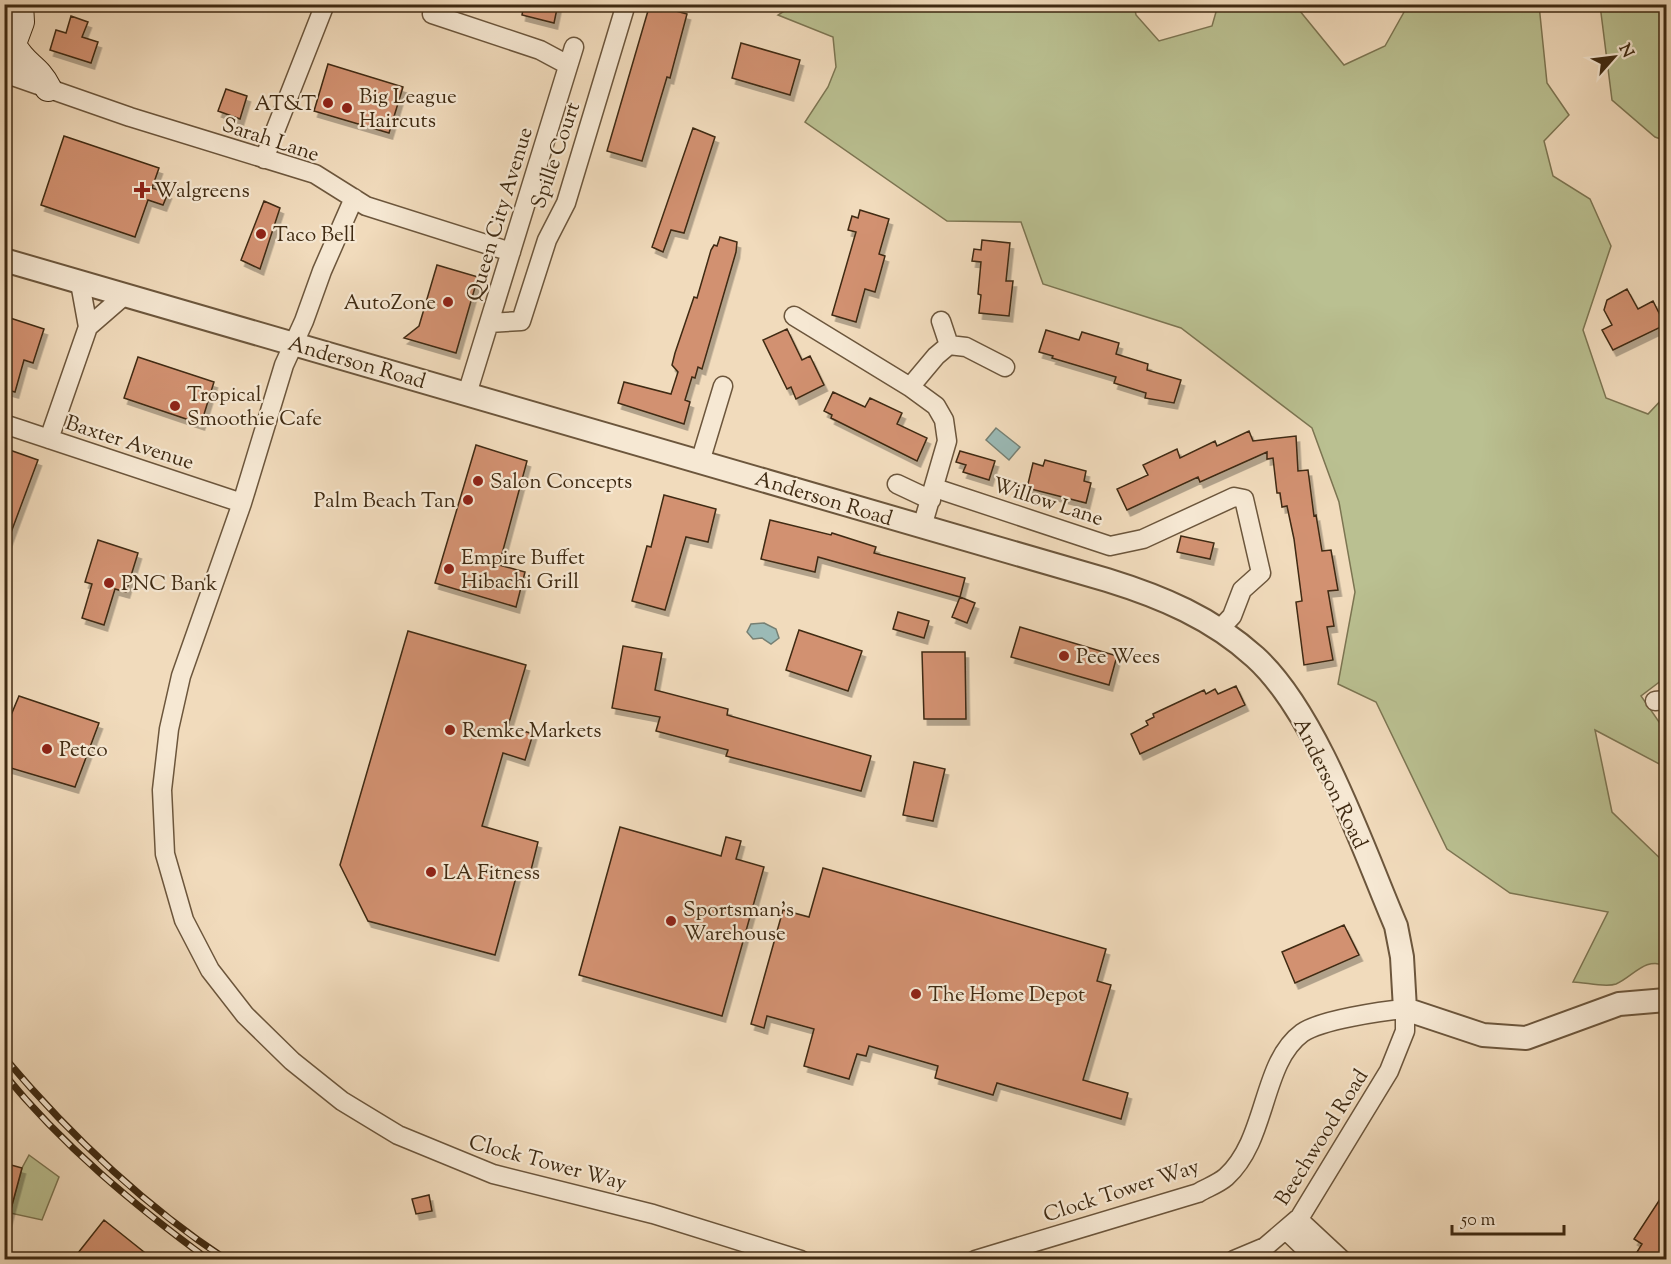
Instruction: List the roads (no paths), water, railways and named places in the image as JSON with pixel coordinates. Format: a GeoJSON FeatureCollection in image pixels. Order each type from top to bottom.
{"type":"FeatureCollection","features":[{"type":"Feature","properties":{"kind":"main road"},"geometry":{"type":"LineString","coordinates":[[4,10],[11,4]]}},
{"type":"Feature","properties":{"kind":"main road"},"geometry":{"type":"LineString","coordinates":[[20,4],[21,22],[9,56],[21,59],[39,71],[48,88]]}},
{"type":"Feature","properties":{"kind":"street"},"geometry":{"type":"LineString","coordinates":[[264,159],[325,4]]}},
{"type":"Feature","properties":{"kind":"street","name":"Spille Court"},"geometry":{"type":"LineString","coordinates":[[489,323],[521,321],[547,240],[566,203],[626,4]]}},
{"type":"Feature","properties":{"kind":"street"},"geometry":{"type":"LineString","coordinates":[[432,14],[540,50],[568,65]]}},
{"type":"Feature","properties":{"kind":"street","name":"Queen City Avenue"},"geometry":{"type":"LineString","coordinates":[[467,394],[574,46]]}},
{"type":"Feature","properties":{"kind":"street","name":"Sarah Lane"},"geometry":{"type":"LineString","coordinates":[[4,73],[140,120],[315,174],[366,206],[511,252]]}},
{"type":"Feature","properties":{"kind":"street","name":"Clock Tower Way"},"geometry":{"type":"LineString","coordinates":[[354,198],[293,343],[243,503],[181,676],[169,729],[162,790],[165,854],[183,920],[210,970],[246,1015],[292,1061],[342,1101],[398,1135],[494,1174],[653,1214],[801,1260]]}},
{"type":"Feature","properties":{"kind":"street","name":"Anderson Road"},"geometry":{"type":"LineString","coordinates":[[4,260],[1136,589],[1172,602],[1220,630],[1256,658],[1286,693],[1320,752],[1396,926],[1402,957],[1405,1009]]}},
{"type":"Feature","properties":{"kind":"street"},"geometry":{"type":"LineString","coordinates":[[49,439],[88,327],[80,283]]}},
{"type":"Feature","properties":{"kind":"street"},"geometry":{"type":"LineString","coordinates":[[88,327],[126,294]]}},
{"type":"Feature","properties":{"kind":"street"},"geometry":{"type":"LineString","coordinates":[[794,316],[910,387],[936,406],[947,431],[947,441],[922,527]]}},
{"type":"Feature","properties":{"kind":"street"},"geometry":{"type":"LineString","coordinates":[[941,321],[949,345]]}},
{"type":"Feature","properties":{"kind":"street"},"geometry":{"type":"LineString","coordinates":[[910,387],[936,356],[949,345],[966,347],[1005,367]]}},
{"type":"Feature","properties":{"kind":"street"},"geometry":{"type":"LineString","coordinates":[[700,462],[723,386]]}},
{"type":"Feature","properties":{"kind":"street","name":"Baxter Avenue"},"geometry":{"type":"LineString","coordinates":[[4,424],[243,503]]}},
{"type":"Feature","properties":{"kind":"street"},"geometry":{"type":"LineString","coordinates":[[897,484],[933,494]]}},
{"type":"Feature","properties":{"kind":"street","name":"Willow Lane"},"geometry":{"type":"LineString","coordinates":[[933,494],[1110,546],[1143,539],[1234,497],[1244,499],[1261,573],[1242,590],[1232,616],[1220,630]]}},
{"type":"Feature","properties":{"kind":"street"},"geometry":{"type":"LineString","coordinates":[[1405,1009],[1483,1035],[1526,1038],[1618,1004],[1666,1000]]}},
{"type":"Feature","properties":{"kind":"street","name":"Clock Tower Way"},"geometry":{"type":"LineString","coordinates":[[975,1260],[1198,1193],[1225,1178],[1247,1151],[1282,1054],[1296,1039],[1304,1032],[1322,1025],[1385,1011],[1405,1009]]}},
{"type":"Feature","properties":{"kind":"street","name":"Beechwood Road"},"geometry":{"type":"LineString","coordinates":[[1234,1260],[1265,1247],[1292,1224],[1389,1071],[1405,1031],[1405,1009]]}},
{"type":"Feature","properties":{"kind":"street"},"geometry":{"type":"LineString","coordinates":[[1292,1224],[1317,1260]]}},
{"type":"Feature","properties":{"kind":"street"},"geometry":{"type":"LineString","coordinates":[[1292,1224],[1342,1260]]}},
{"type":"Feature","properties":{"kind":"water"},"geometry":{"type":"Polygon","coordinates":[[[996,428],[1020,447],[1009,460],[986,440],[996,428]]]}},
{"type":"Feature","properties":{"kind":"water"},"geometry":{"type":"Polygon","coordinates":[[[764,623],[776,629],[779,638],[771,644],[762,638],[753,639],[747,632],[751,624],[764,623]]]}},
{"type":"Feature","properties":{"kind":"railway"},"geometry":{"type":"LineString","coordinates":[[4,1057],[54,1113],[108,1166],[165,1215],[227,1260]]}},
{"type":"Feature","properties":{"kind":"railway"},"geometry":{"type":"LineString","coordinates":[[4,1074],[50,1126],[100,1173],[209,1260]]}},
{"type":"Feature","properties":{"kind":"place","name":"AT&T"},"geometry":{"type":"Point","coordinates":[328,103]}},
{"type":"Feature","properties":{"kind":"place","name":"Big League Haircuts"},"geometry":{"type":"Point","coordinates":[347,108]}},
{"type":"Feature","properties":{"kind":"place","name":"Walgreens"},"geometry":{"type":"Point","coordinates":[142,190]}},
{"type":"Feature","properties":{"kind":"place","name":"Taco Bell"},"geometry":{"type":"Point","coordinates":[261,234]}},
{"type":"Feature","properties":{"kind":"place","name":"AutoZone"},"geometry":{"type":"Point","coordinates":[448,302]}},
{"type":"Feature","properties":{"kind":"place","name":"Tropical Smoothie Cafe"},"geometry":{"type":"Point","coordinates":[175,406]}},
{"type":"Feature","properties":{"kind":"place","name":"Salon Concepts"},"geometry":{"type":"Point","coordinates":[478,481]}},
{"type":"Feature","properties":{"kind":"place","name":"Palm Beach Tan"},"geometry":{"type":"Point","coordinates":[468,500]}},
{"type":"Feature","properties":{"kind":"place","name":"Empire Buffet Hibachi Grill"},"geometry":{"type":"Point","coordinates":[449,569]}},
{"type":"Feature","properties":{"kind":"place","name":"PNC Bank"},"geometry":{"type":"Point","coordinates":[109,583]}},
{"type":"Feature","properties":{"kind":"place","name":"Pee Wees"},"geometry":{"type":"Point","coordinates":[1064,656]}},
{"type":"Feature","properties":{"kind":"place","name":"Remke Markets"},"geometry":{"type":"Point","coordinates":[450,730]}},
{"type":"Feature","properties":{"kind":"place","name":"Petco"},"geometry":{"type":"Point","coordinates":[47,749]}},
{"type":"Feature","properties":{"kind":"place","name":"LA Fitness"},"geometry":{"type":"Point","coordinates":[431,872]}},
{"type":"Feature","properties":{"kind":"place","name":"Sportsman's Warehouse"},"geometry":{"type":"Point","coordinates":[671,921]}},
{"type":"Feature","properties":{"kind":"place","name":"The Home Depot"},"geometry":{"type":"Point","coordinates":[916,994]}}]}
